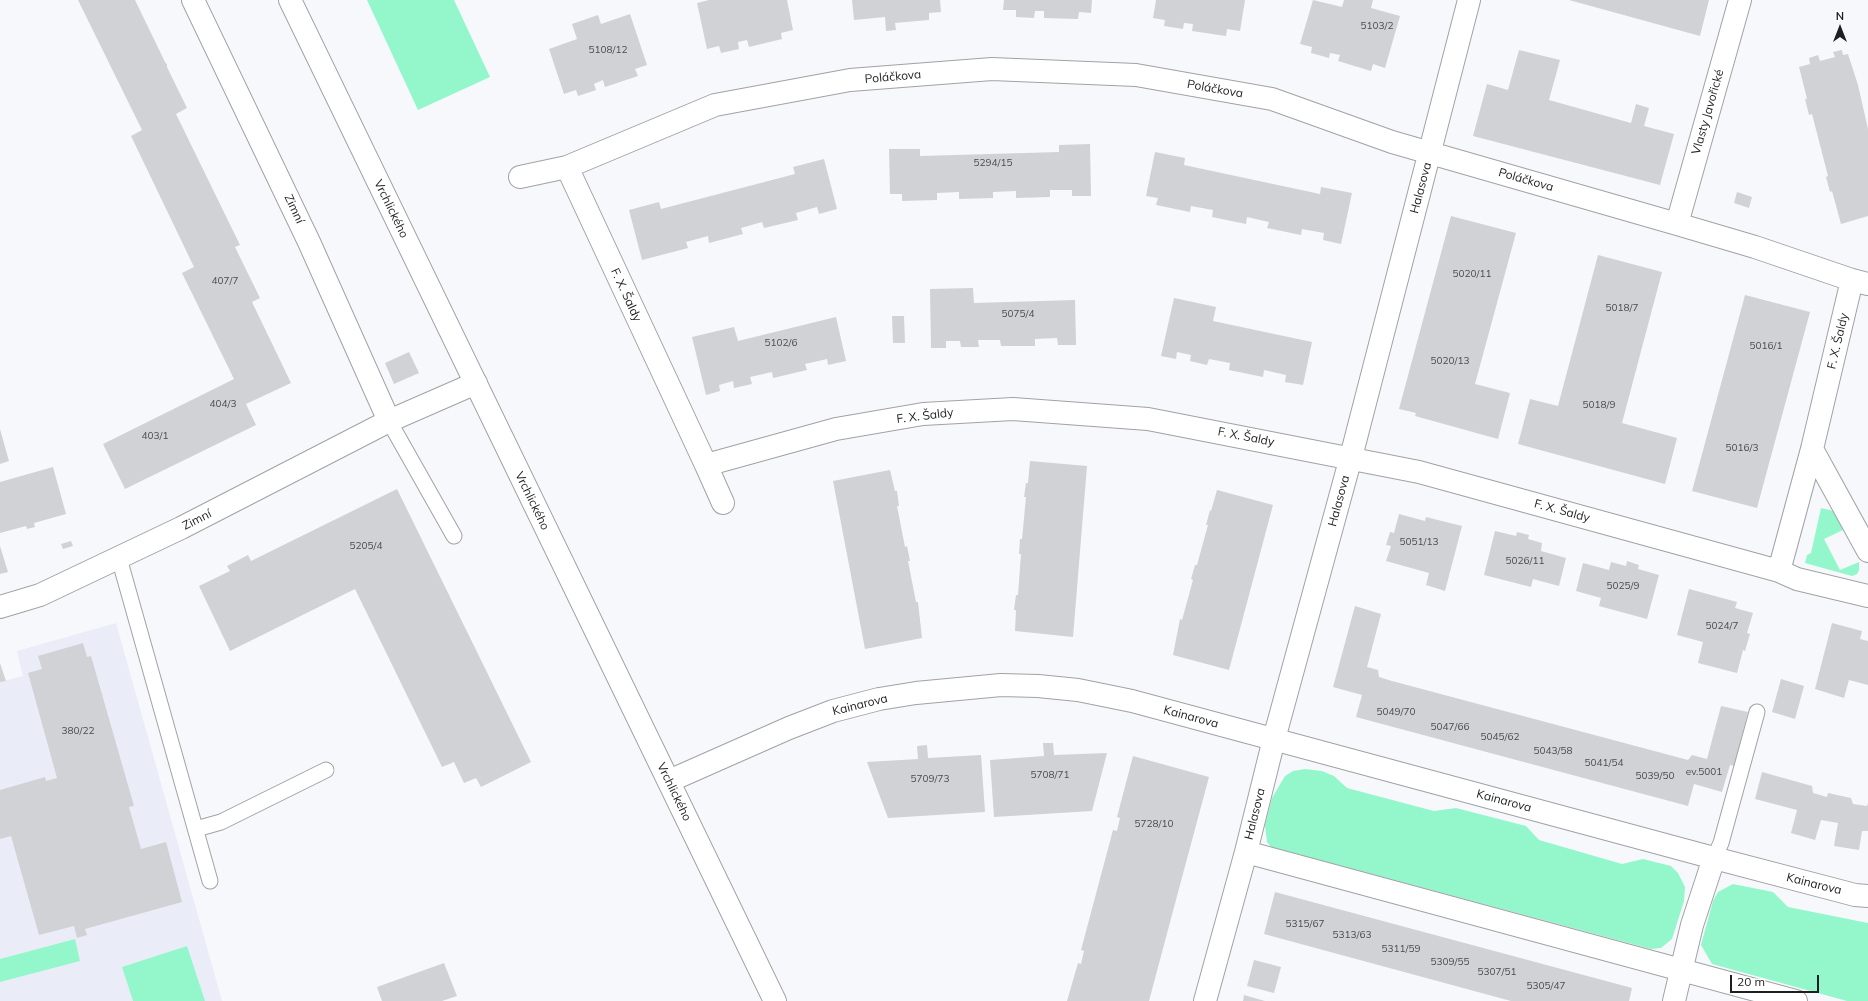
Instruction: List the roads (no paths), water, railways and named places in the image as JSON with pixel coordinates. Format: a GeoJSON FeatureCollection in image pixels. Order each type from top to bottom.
{"type":"FeatureCollection","features":[{"type":"Feature","properties":{"kind":"street","name":"Zimní"},"geometry":{"type":"LineString","coordinates":[[193,0],[309,242],[389,421]]}},
{"type":"Feature","properties":{"kind":"street","name":"Vrchlického"},"geometry":{"type":"LineString","coordinates":[[290,0],[476,383],[497,431],[775,1001]]}},
{"type":"Feature","properties":{"kind":"street","name":"Halasova"},"geometry":{"type":"LineString","coordinates":[[1205,1001],[1246,852],[1274,739],[1351,457],[1469,0]]}},
{"type":"Feature","properties":{"kind":"street","name":"Vlasty Javořické"},"geometry":{"type":"LineString","coordinates":[[1677,224],[1740,0]]}},
{"type":"Feature","properties":{"kind":"street","name":"Poláčkova"},"geometry":{"type":"LineString","coordinates":[[520,177],[567,167],[715,105],[850,80],[992,69],[1136,75],[1272,99],[1392,142],[1755,247],[1860,282]]}},
{"type":"Feature","properties":{"kind":"street","name":"F. X. Šaldy"},"geometry":{"type":"LineString","coordinates":[[567,167],[723,503]]}},
{"type":"Feature","properties":{"kind":"street","name":"F. X. Šaldy"},"geometry":{"type":"LineString","coordinates":[[1779,571],[1860,282]]}},
{"type":"Feature","properties":{"kind":"street","name":"Zimní"},"geometry":{"type":"LineString","coordinates":[[0,607],[40,595],[119,558],[389,421],[476,383]]}},
{"type":"Feature","properties":{"kind":"street","name":"F. X. Šaldy"},"geometry":{"type":"LineString","coordinates":[[706,465],[801,438],[882,421],[937,413],[1013,409],[1148,419],[1351,457],[1419,472],[1779,571],[1797,580],[1868,596]]}},
{"type":"Feature","properties":{"kind":"street"},"geometry":{"type":"LineString","coordinates":[[1812,449],[1868,552]]}},
{"type":"Feature","properties":{"kind":"street","name":"Kainarova"},"geometry":{"type":"LineString","coordinates":[[668,781],[788,728],[833,711],[880,699],[957,688],[1001,685],[1078,690],[1132,701],[1714,858],[1855,895],[1868,896]]}},
{"type":"Feature","properties":{"kind":"street"},"geometry":{"type":"LineString","coordinates":[[1246,852],[1796,1001]]}},
{"type":"Feature","properties":{"kind":"street"},"geometry":{"type":"LineString","coordinates":[[1674,1001],[1692,925],[1714,858]]}},
{"type":"Feature","properties":{"kind":"lane"},"geometry":{"type":"LineString","coordinates":[[389,421],[454,536]]}},
{"type":"Feature","properties":{"kind":"lane"},"geometry":{"type":"LineString","coordinates":[[119,558],[210,881]]}},
{"type":"Feature","properties":{"kind":"lane"},"geometry":{"type":"LineString","coordinates":[[1714,858],[1721,843],[1757,712]]}},
{"type":"Feature","properties":{"kind":"lane"},"geometry":{"type":"LineString","coordinates":[[196,829],[221,822],[326,770]]}}]}
